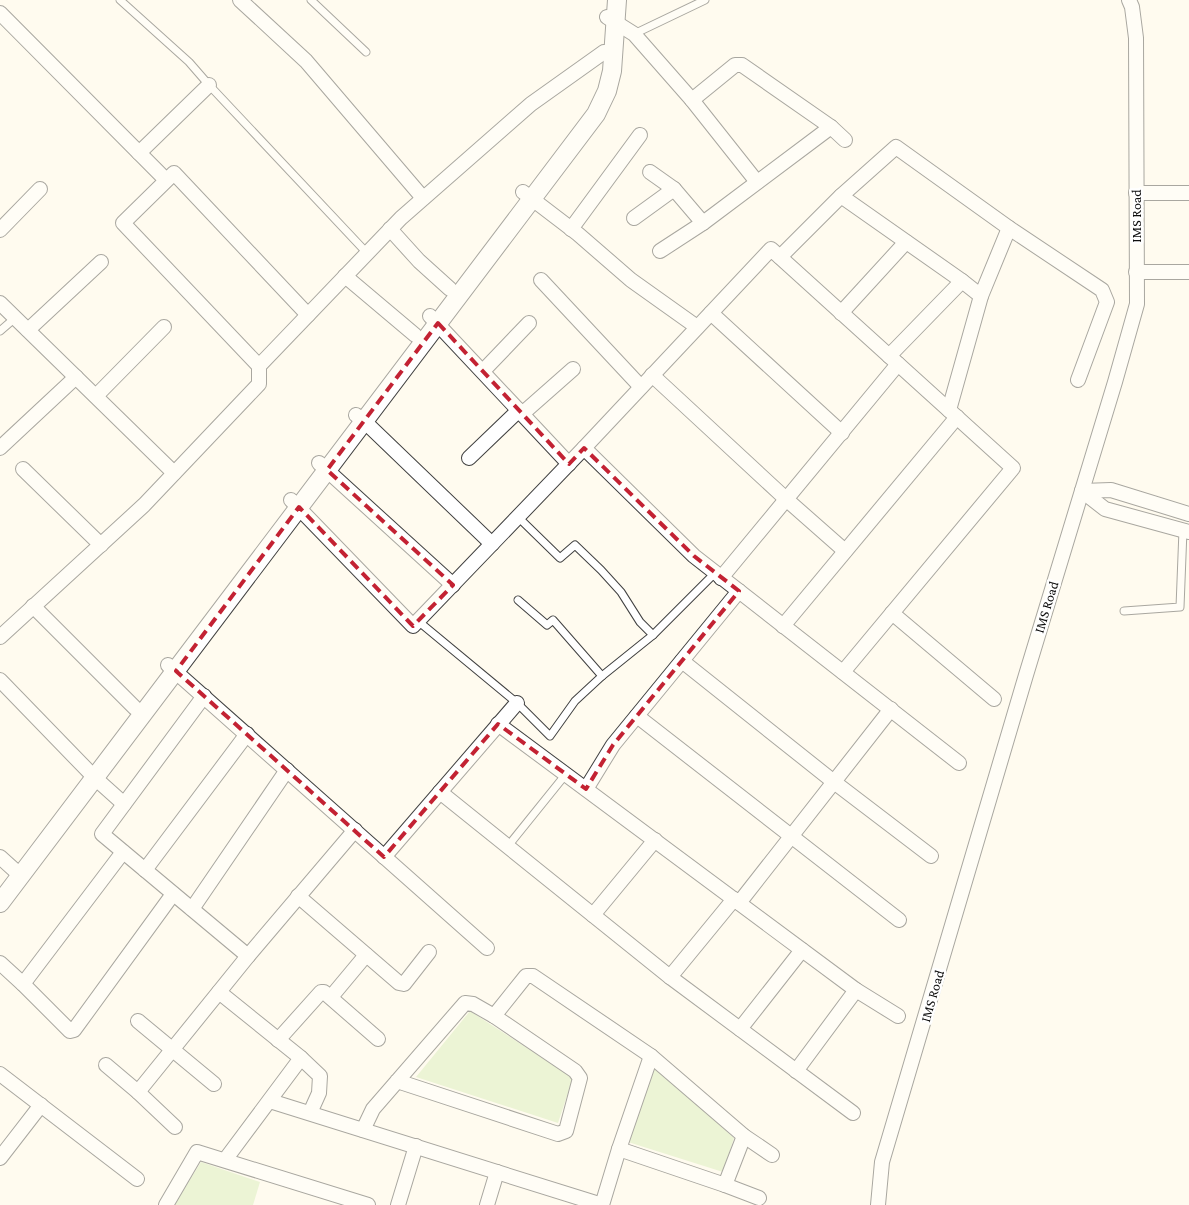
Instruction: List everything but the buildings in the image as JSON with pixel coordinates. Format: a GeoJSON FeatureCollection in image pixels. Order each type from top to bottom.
{"type":"FeatureCollection","features":[{"type":"Feature","properties":{"kind":"street"},"geometry":{"type":"LineString","coordinates":[[240,0],[306,61],[424,198]]}},
{"type":"Feature","properties":{"kind":"street"},"geometry":{"type":"LineString","coordinates":[[0,903],[17,873],[528,195],[589,104],[600,78],[610,13],[617,0]]}},
{"type":"Feature","properties":{"kind":"street","name":"IMS Road"},"geometry":{"type":"LineString","coordinates":[[878,1205],[882,1162],[1137,304],[1136,38],[1132,7],[1129,0]]}},
{"type":"Feature","properties":{"kind":"street"},"geometry":{"type":"LineString","coordinates":[[0,13],[166,180]]}},
{"type":"Feature","properties":{"kind":"street"},"geometry":{"type":"LineString","coordinates":[[610,13],[634,34],[692,100],[757,182]]}},
{"type":"Feature","properties":{"kind":"street"},"geometry":{"type":"LineString","coordinates":[[360,418],[416,335],[434,320],[450,289],[596,114],[607,91],[612,71],[610,13]]}},
{"type":"Feature","properties":{"kind":"street"},"geometry":{"type":"LineString","coordinates":[[1,633],[100,545],[174,473],[258,384],[260,366],[400,218],[531,104],[604,52]]}},
{"type":"Feature","properties":{"kind":"street"},"geometry":{"type":"LineString","coordinates":[[692,100],[735,65],[742,65],[831,127],[845,140]]}},
{"type":"Feature","properties":{"kind":"street"},"geometry":{"type":"LineString","coordinates":[[139,153],[209,85]]}},
{"type":"Feature","properties":{"kind":"street"},"geometry":{"type":"LineString","coordinates":[[660,251],[703,222],[831,127]]}},
{"type":"Feature","properties":{"kind":"street"},"geometry":{"type":"LineString","coordinates":[[571,229],[640,135]]}},
{"type":"Feature","properties":{"kind":"street"},"geometry":{"type":"LineString","coordinates":[[780,257],[842,196],[896,147],[1009,228],[1102,290],[1107,302],[1078,380]]}},
{"type":"Feature","properties":{"kind":"street"},"geometry":{"type":"LineString","coordinates":[[260,366],[123,223],[174,172],[308,315]]}},
{"type":"Feature","properties":{"kind":"street"},"geometry":{"type":"LineString","coordinates":[[650,172],[674,190],[703,222]]}},
{"type":"Feature","properties":{"kind":"street"},"geometry":{"type":"LineString","coordinates":[[0,230],[40,189]]}},
{"type":"Feature","properties":{"kind":"street"},"geometry":{"type":"LineString","coordinates":[[634,218],[674,190]]}},
{"type":"Feature","properties":{"kind":"street"},"geometry":{"type":"LineString","coordinates":[[1136,193],[1189,193]]}},
{"type":"Feature","properties":{"kind":"street"},"geometry":{"type":"LineString","coordinates":[[528,195],[631,280],[697,327]]}},
{"type":"Feature","properties":{"kind":"street"},"geometry":{"type":"LineString","coordinates":[[842,196],[981,296]]}},
{"type":"Feature","properties":{"kind":"street"},"geometry":{"type":"LineString","coordinates":[[783,626],[953,414],[981,296],[1009,228]]}},
{"type":"Feature","properties":{"kind":"street"},"geometry":{"type":"LineString","coordinates":[[390,229],[419,261],[450,289]]}},
{"type":"Feature","properties":{"kind":"street"},"geometry":{"type":"LineString","coordinates":[[842,313],[906,242]]}},
{"type":"Feature","properties":{"kind":"street"},"geometry":{"type":"LineString","coordinates":[[295,504],[413,626],[569,464],[771,249],[1013,468],[843,672]]}},
{"type":"Feature","properties":{"kind":"street"},"geometry":{"type":"LineString","coordinates":[[28,330],[100,262]]}},
{"type":"Feature","properties":{"kind":"street"},"geometry":{"type":"LineString","coordinates":[[1136,272],[1189,272]]}},
{"type":"Feature","properties":{"kind":"street"},"geometry":{"type":"LineString","coordinates":[[345,276],[416,335]]}},
{"type":"Feature","properties":{"kind":"street"},"geometry":{"type":"LineString","coordinates":[[541,280],[642,387]]}},
{"type":"Feature","properties":{"kind":"street"},"geometry":{"type":"LineString","coordinates":[[718,575],[786,499],[842,432],[894,360],[962,281]]}},
{"type":"Feature","properties":{"kind":"street"},"geometry":{"type":"LineString","coordinates":[[0,303],[174,473]]}},
{"type":"Feature","properties":{"kind":"street"},"geometry":{"type":"LineString","coordinates":[[710,314],[842,432]]}},
{"type":"Feature","properties":{"kind":"street"},"geometry":{"type":"LineString","coordinates":[[434,320],[569,464]]}},
{"type":"Feature","properties":{"kind":"street"},"geometry":{"type":"LineString","coordinates":[[483,371],[529,323]]}},
{"type":"Feature","properties":{"kind":"street"},"geometry":{"type":"LineString","coordinates":[[96,396],[164,327]]}},
{"type":"Feature","properties":{"kind":"street"},"geometry":{"type":"LineString","coordinates":[[469,458],[572,369]]}},
{"type":"Feature","properties":{"kind":"street"},"geometry":{"type":"LineString","coordinates":[[652,375],[845,551]]}},
{"type":"Feature","properties":{"kind":"street"},"geometry":{"type":"LineString","coordinates":[[0,448],[76,377]]}},
{"type":"Feature","properties":{"kind":"street"},"geometry":{"type":"LineString","coordinates":[[360,418],[492,544]]}},
{"type":"Feature","properties":{"kind":"street"},"geometry":{"type":"LineString","coordinates":[[584,448],[694,556],[959,762]]}},
{"type":"Feature","properties":{"kind":"street"},"geometry":{"type":"LineString","coordinates":[[323,466],[453,585]]}},
{"type":"Feature","properties":{"kind":"street"},"geometry":{"type":"LineString","coordinates":[[23,469],[100,545]]}},
{"type":"Feature","properties":{"kind":"street"},"geometry":{"type":"LineString","coordinates":[[1082,491],[1112,490],[1189,514]]}},
{"type":"Feature","properties":{"kind":"street"},"geometry":{"type":"LineString","coordinates":[[1082,491],[1105,509],[1186,531]]}},
{"type":"Feature","properties":{"kind":"street"},"geometry":{"type":"LineString","coordinates":[[586,789],[613,745],[739,592]]}},
{"type":"Feature","properties":{"kind":"street"},"geometry":{"type":"LineString","coordinates":[[33,606],[139,711]]}},
{"type":"Feature","properties":{"kind":"street"},"geometry":{"type":"LineString","coordinates":[[892,613],[994,699]]}},
{"type":"Feature","properties":{"kind":"street"},"geometry":{"type":"LineString","coordinates":[[682,661],[834,782],[931,856]]}},
{"type":"Feature","properties":{"kind":"street"},"geometry":{"type":"LineString","coordinates":[[172,668],[487,948]]}},
{"type":"Feature","properties":{"kind":"street"},"geometry":{"type":"LineString","coordinates":[[0,680],[91,774],[124,804]]}},
{"type":"Feature","properties":{"kind":"street"},"geometry":{"type":"LineString","coordinates":[[204,696],[102,834],[248,956]]}},
{"type":"Feature","properties":{"kind":"street"},"geometry":{"type":"LineString","coordinates":[[384,856],[517,703]]}},
{"type":"Feature","properties":{"kind":"street"},"geometry":{"type":"LineString","coordinates":[[670,977],[792,836],[891,709]]}},
{"type":"Feature","properties":{"kind":"street"},"geometry":{"type":"LineString","coordinates":[[637,716],[899,920]]}},
{"type":"Feature","properties":{"kind":"street"},"geometry":{"type":"LineString","coordinates":[[498,724],[856,990],[898,1016]]}},
{"type":"Feature","properties":{"kind":"street"},"geometry":{"type":"LineString","coordinates":[[145,870],[247,734]]}},
{"type":"Feature","properties":{"kind":"street"},"geometry":{"type":"LineString","coordinates":[[192,909],[287,770]]}},
{"type":"Feature","properties":{"kind":"street"},"geometry":{"type":"LineString","coordinates":[[440,792],[670,977],[852,1113]]}},
{"type":"Feature","properties":{"kind":"street"},"geometry":{"type":"LineString","coordinates":[[138,1092],[248,956],[354,830]]}},
{"type":"Feature","properties":{"kind":"street"},"geometry":{"type":"LineString","coordinates":[[593,915],[655,840]]}},
{"type":"Feature","properties":{"kind":"street"},"geometry":{"type":"LineString","coordinates":[[23,984],[124,852]]}},
{"type":"Feature","properties":{"kind":"street"},"geometry":{"type":"LineString","coordinates":[[0,857],[17,873]]}},
{"type":"Feature","properties":{"kind":"street"},"geometry":{"type":"LineString","coordinates":[[0,887],[17,873]]}},
{"type":"Feature","properties":{"kind":"street"},"geometry":{"type":"LineString","coordinates":[[0,964],[70,1031],[74,1030],[173,894]]}},
{"type":"Feature","properties":{"kind":"street"},"geometry":{"type":"LineString","coordinates":[[298,896],[399,983],[404,984],[429,952]]}},
{"type":"Feature","properties":{"kind":"street"},"geometry":{"type":"LineString","coordinates":[[740,1029],[802,950]]}},
{"type":"Feature","properties":{"kind":"street"},"geometry":{"type":"LineString","coordinates":[[330,997],[366,955]]}},
{"type":"Feature","properties":{"kind":"street"},"geometry":{"type":"LineString","coordinates":[[494,1016],[526,976],[532,976],[652,1056],[744,1136],[772,1155]]}},
{"type":"Feature","properties":{"kind":"street"},"geometry":{"type":"LineString","coordinates":[[796,1071],[856,990]]}},
{"type":"Feature","properties":{"kind":"street"},"geometry":{"type":"LineString","coordinates":[[219,992],[301,1058],[320,1076],[319,1093],[310,1113]]}},
{"type":"Feature","properties":{"kind":"street"},"geometry":{"type":"LineString","coordinates":[[278,1040],[321,992],[324,992],[378,1039]]}},
{"type":"Feature","properties":{"kind":"street"},"geometry":{"type":"LineString","coordinates":[[363,1130],[372,1109],[396,1081],[465,1003],[473,1004],[494,1016],[575,1071],[580,1078],[566,1131],[558,1134],[396,1081]]}},
{"type":"Feature","properties":{"kind":"street"},"geometry":{"type":"LineString","coordinates":[[138,1022],[214,1084]]}},
{"type":"Feature","properties":{"kind":"street"},"geometry":{"type":"LineString","coordinates":[[270,1100],[602,1205],[619,1149],[652,1056]]}},
{"type":"Feature","properties":{"kind":"street"},"geometry":{"type":"LineString","coordinates":[[225,1160],[301,1058]]}},
{"type":"Feature","properties":{"kind":"street"},"geometry":{"type":"LineString","coordinates":[[106,1065],[138,1092],[174,1127]]}},
{"type":"Feature","properties":{"kind":"street"},"geometry":{"type":"LineString","coordinates":[[0,1074],[137,1179]]}},
{"type":"Feature","properties":{"kind":"street"},"geometry":{"type":"LineString","coordinates":[[0,1158],[41,1105]]}},
{"type":"Feature","properties":{"kind":"street"},"geometry":{"type":"LineString","coordinates":[[725,1185],[744,1136]]}},
{"type":"Feature","properties":{"kind":"street"},"geometry":{"type":"LineString","coordinates":[[398,1205],[416,1146]]}},
{"type":"Feature","properties":{"kind":"street"},"geometry":{"type":"LineString","coordinates":[[619,1149],[759,1198]]}},
{"type":"Feature","properties":{"kind":"street"},"geometry":{"type":"LineString","coordinates":[[166,1205],[197,1152],[368,1205]]}},
{"type":"Feature","properties":{"kind":"street"},"geometry":{"type":"LineString","coordinates":[[486,1205],[497,1172]]}},
{"type":"Feature","properties":{"kind":"lane"},"geometry":{"type":"LineString","coordinates":[[120,0],[189,62],[367,253]]}},
{"type":"Feature","properties":{"kind":"lane"},"geometry":{"type":"LineString","coordinates":[[311,0],[366,52]]}},
{"type":"Feature","properties":{"kind":"lane"},"geometry":{"type":"LineString","coordinates":[[634,34],[705,0]]}},
{"type":"Feature","properties":{"kind":"lane"},"geometry":{"type":"LineString","coordinates":[[0,331],[15,318]]}},
{"type":"Feature","properties":{"kind":"lane"},"geometry":{"type":"LineString","coordinates":[[518,517],[560,558],[575,545],[622,592],[640,622],[653,635]]}},
{"type":"Feature","properties":{"kind":"lane"},"geometry":{"type":"LineString","coordinates":[[1124,611],[1180,608],[1186,531]]}},
{"type":"Feature","properties":{"kind":"lane"},"geometry":{"type":"LineString","coordinates":[[418,621],[517,703],[550,736],[575,701],[602,676],[653,635],[718,575]]}},
{"type":"Feature","properties":{"kind":"lane"},"geometry":{"type":"LineString","coordinates":[[518,600],[547,625],[552,620],[602,676]]}},
{"type":"Feature","properties":{"kind":"lane"},"geometry":{"type":"LineString","coordinates":[[508,846],[566,774]]}},
{"type":"Feature","properties":{"kind":"highlighted area"},"geometry":{"type":"Polygon","coordinates":[[[438,323],[569,464],[584,448],[694,556],[739,591],[613,745],[586,789],[498,724],[384,857],[176,671],[299,507],[413,626],[453,585],[327,470],[438,323]]]}},
{"type":"Feature","properties":{"kind":"green space"},"geometry":{"type":"Polygon","coordinates":[[[470,1011],[573,1078],[558,1123],[416,1077],[470,1011]]]}},
{"type":"Feature","properties":{"kind":"green space"},"geometry":{"type":"Polygon","coordinates":[[[654,1066],[734,1138],[723,1172],[628,1142],[654,1066]]]}},
{"type":"Feature","properties":{"kind":"green space"},"geometry":{"type":"Polygon","coordinates":[[[201,1162],[260,1182],[253,1205],[174,1205],[201,1162]]]}}]}
